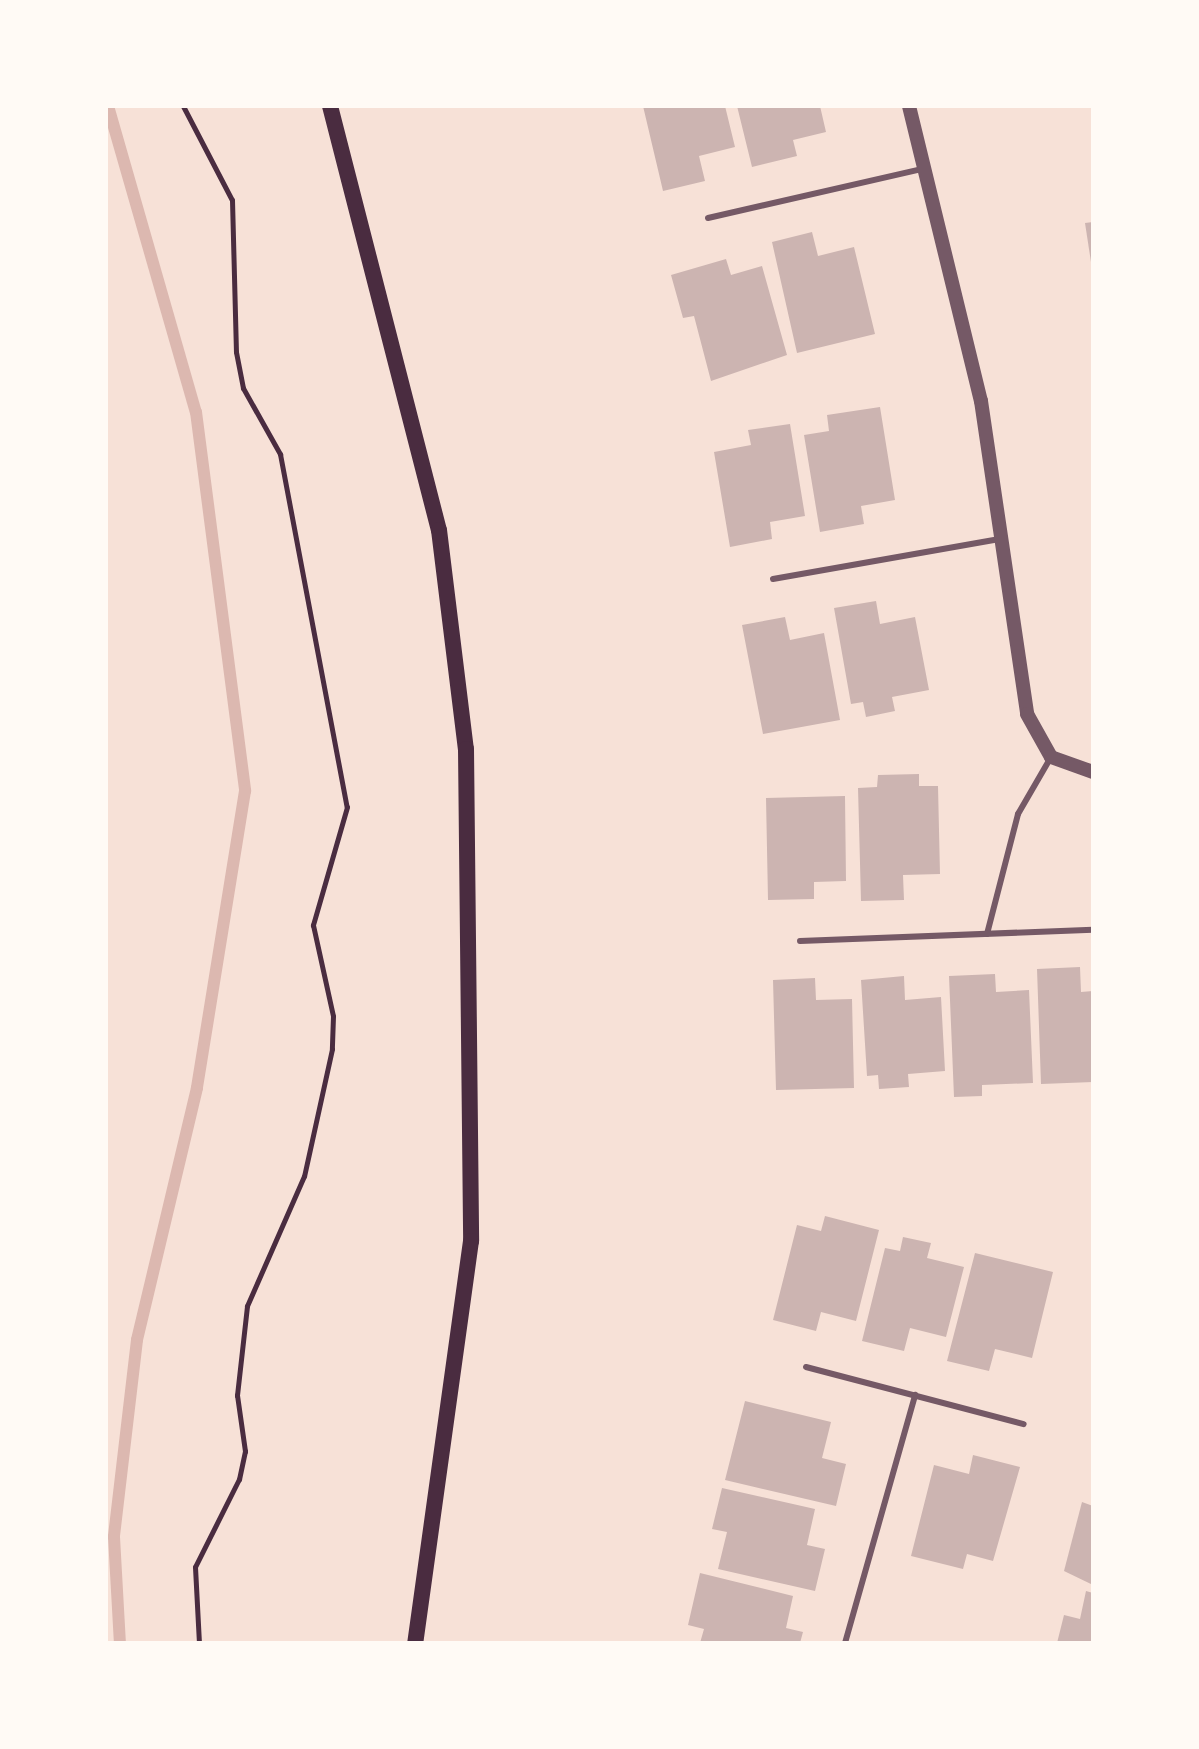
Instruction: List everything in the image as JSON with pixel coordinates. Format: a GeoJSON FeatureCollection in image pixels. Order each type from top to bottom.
{"type":"FeatureCollection","features":[{"type":"Feature","properties":{"kind":"main road"},"geometry":{"type":"LineString","coordinates":[[330,106],[439,530],[466,749],[471,1241],[415,1643]]}},
{"type":"Feature","properties":{"kind":"street"},"geometry":{"type":"LineString","coordinates":[[909,106],[922,169],[966,330],[1007,538],[1027,714],[1051,757],[1093,772]]}},
{"type":"Feature","properties":{"kind":"lane"},"geometry":{"type":"LineString","coordinates":[[708,218],[922,169]]}},
{"type":"Feature","properties":{"kind":"lane"},"geometry":{"type":"LineString","coordinates":[[773,579],[1007,538]]}},
{"type":"Feature","properties":{"kind":"lane"},"geometry":{"type":"LineString","coordinates":[[987,934],[1018,814],[1051,757]]}},
{"type":"Feature","properties":{"kind":"lane"},"geometry":{"type":"LineString","coordinates":[[800,941],[1093,930]]}},
{"type":"Feature","properties":{"kind":"lane"},"geometry":{"type":"LineString","coordinates":[[806,1367],[1024,1424]]}},
{"type":"Feature","properties":{"kind":"lane"},"geometry":{"type":"LineString","coordinates":[[845,1643],[915,1395]]}},
{"type":"Feature","properties":{"kind":"path"},"geometry":{"type":"LineString","coordinates":[[183,106],[232,200],[236,352],[243,388],[280,454],[347,807],[313,925],[333,1016],[332,1049],[304,1176],[247,1306],[237,1395],[245,1451],[239,1479],[195,1567],[199,1643]]}},
{"type":"Feature","properties":{"kind":"building"},"geometry":{"type":"Polygon","coordinates":[[[643,106],[725,106],[735,147],[699,156],[705,181],[663,191],[643,106]]]}},
{"type":"Feature","properties":{"kind":"building"},"geometry":{"type":"Polygon","coordinates":[[[737,106],[820,106],[826,132],[793,140],[797,156],[752,167],[737,106]]]}},
{"type":"Feature","properties":{"kind":"building"},"geometry":{"type":"Polygon","coordinates":[[[1093,222],[1093,262],[1091,262],[1085,223],[1093,222]]]}},
{"type":"Feature","properties":{"kind":"building"},"geometry":{"type":"Polygon","coordinates":[[[812,232],[818,256],[854,247],[875,334],[797,353],[772,242],[812,232]]]}},
{"type":"Feature","properties":{"kind":"building"},"geometry":{"type":"Polygon","coordinates":[[[726,259],[731,275],[762,266],[787,355],[711,381],[694,316],[683,318],[671,275],[726,259]]]}},
{"type":"Feature","properties":{"kind":"building"},"geometry":{"type":"Polygon","coordinates":[[[880,407],[895,500],[861,506],[864,524],[820,532],[804,435],[829,431],[827,415],[880,407]]]}},
{"type":"Feature","properties":{"kind":"building"},"geometry":{"type":"Polygon","coordinates":[[[790,424],[805,516],[770,522],[772,539],[730,547],[714,452],[751,445],[748,430],[790,424]]]}},
{"type":"Feature","properties":{"kind":"building"},"geometry":{"type":"Polygon","coordinates":[[[876,601],[880,624],[915,617],[929,690],[892,697],[895,711],[866,717],[863,702],[851,704],[834,608],[876,601]]]}},
{"type":"Feature","properties":{"kind":"building"},"geometry":{"type":"Polygon","coordinates":[[[785,617],[790,640],[824,633],[840,720],[763,734],[742,625],[785,617]]]}},
{"type":"Feature","properties":{"kind":"building"},"geometry":{"type":"Polygon","coordinates":[[[919,774],[919,786],[938,786],[940,874],[903,875],[904,900],[861,901],[858,788],[877,787],[878,775],[919,774]]]}},
{"type":"Feature","properties":{"kind":"building"},"geometry":{"type":"Polygon","coordinates":[[[845,796],[846,881],[814,882],[814,899],[768,900],[766,798],[845,796]]]}},
{"type":"Feature","properties":{"kind":"building"},"geometry":{"type":"Polygon","coordinates":[[[1080,967],[1081,992],[1093,991],[1093,1082],[1041,1084],[1037,969],[1080,967]]]}},
{"type":"Feature","properties":{"kind":"building"},"geometry":{"type":"Polygon","coordinates":[[[995,974],[996,992],[1029,990],[1033,1083],[982,1085],[982,1096],[954,1097],[949,976],[995,974]]]}},
{"type":"Feature","properties":{"kind":"building"},"geometry":{"type":"Polygon","coordinates":[[[904,976],[905,1000],[941,997],[945,1071],[908,1074],[909,1087],[879,1089],[878,1075],[867,1076],[861,980],[904,976]]]}},
{"type":"Feature","properties":{"kind":"building"},"geometry":{"type":"Polygon","coordinates":[[[815,978],[816,1000],[852,999],[854,1088],[776,1090],[773,980],[815,978]]]}},
{"type":"Feature","properties":{"kind":"building"},"geometry":{"type":"Polygon","coordinates":[[[825,1216],[879,1230],[856,1321],[821,1312],[816,1331],[773,1320],[797,1225],[821,1231],[825,1216]]]}},
{"type":"Feature","properties":{"kind":"building"},"geometry":{"type":"Polygon","coordinates":[[[903,1237],[931,1243],[927,1258],[964,1267],[946,1337],[910,1328],[904,1351],[862,1341],[885,1248],[900,1251],[903,1237]]]}},
{"type":"Feature","properties":{"kind":"building"},"geometry":{"type":"Polygon","coordinates":[[[975,1253],[1053,1272],[1032,1358],[995,1349],[989,1371],[947,1361],[975,1253]]]}},
{"type":"Feature","properties":{"kind":"building"},"geometry":{"type":"Polygon","coordinates":[[[745,1401],[831,1422],[822,1458],[846,1464],[836,1506],[725,1480],[745,1401]]]}},
{"type":"Feature","properties":{"kind":"building"},"geometry":{"type":"Polygon","coordinates":[[[973,1455],[1020,1467],[993,1561],[967,1554],[963,1569],[911,1556],[934,1465],[969,1474],[973,1455]]]}},
{"type":"Feature","properties":{"kind":"building"},"geometry":{"type":"Polygon","coordinates":[[[722,1488],[815,1509],[807,1545],[825,1549],[815,1591],[718,1569],[727,1532],[712,1529],[722,1488]]]}},
{"type":"Feature","properties":{"kind":"building"},"geometry":{"type":"Polygon","coordinates":[[[1082,1502],[1093,1506],[1093,1585],[1064,1571],[1082,1502]]]}},
{"type":"Feature","properties":{"kind":"building"},"geometry":{"type":"Polygon","coordinates":[[[700,1573],[793,1596],[786,1628],[803,1632],[800,1643],[700,1643],[704,1629],[688,1625],[700,1573]]]}},
{"type":"Feature","properties":{"kind":"building"},"geometry":{"type":"Polygon","coordinates":[[[1086,1591],[1093,1593],[1093,1643],[1057,1643],[1064,1615],[1080,1619],[1086,1591]]]}},
{"type":"Feature","properties":{"kind":"waterway"},"geometry":{"type":"LineString","coordinates":[[108,106],[196,412],[245,791],[197,1088],[137,1340],[114,1537],[120,1643]]}}]}
